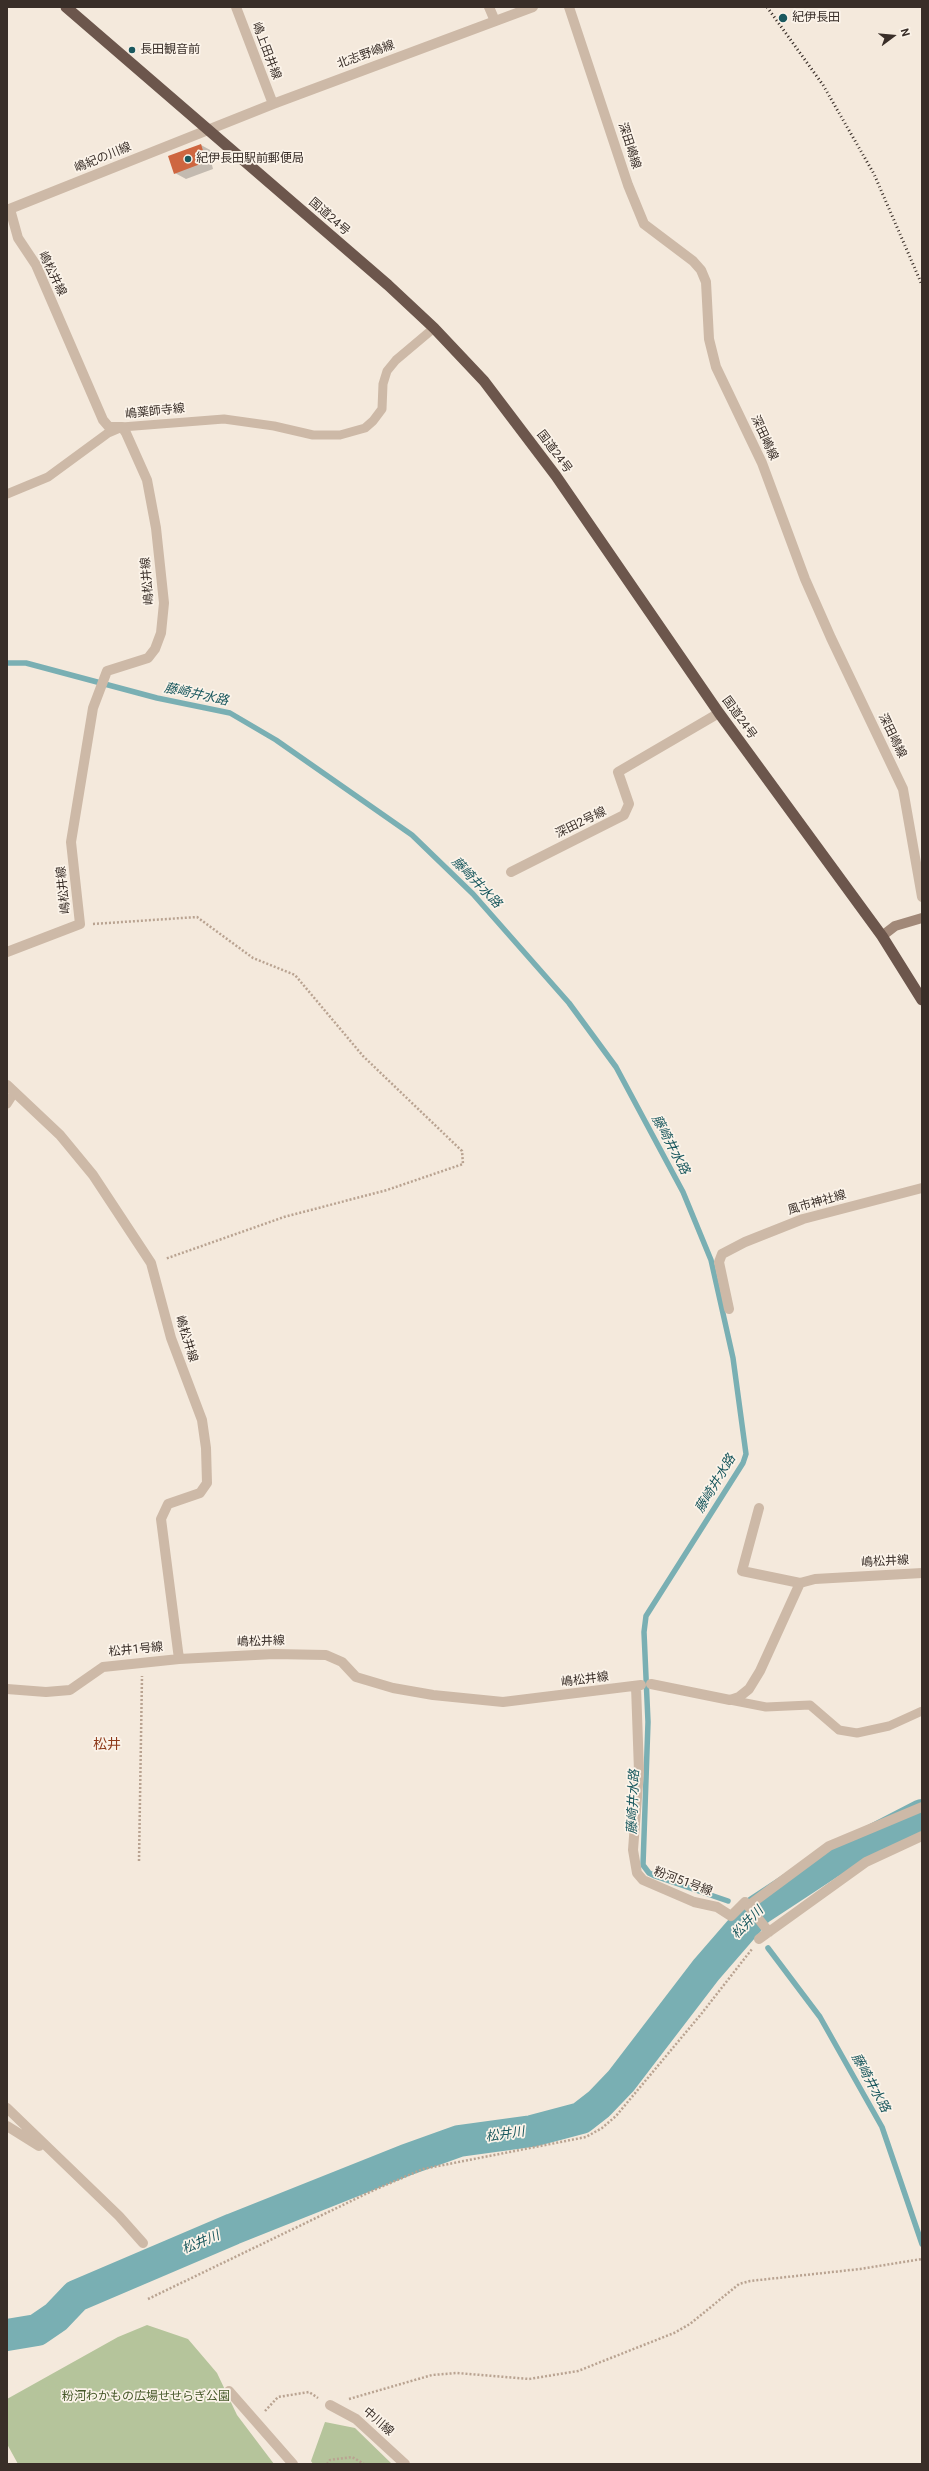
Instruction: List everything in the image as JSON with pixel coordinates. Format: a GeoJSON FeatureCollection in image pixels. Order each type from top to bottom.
{"type":"FeatureCollection","features":[{"type":"Feature","properties":{"kind":"highway","name":"国道24号"},"geometry":{"type":"LineString","coordinates":[[66,7],[388,285],[434,328],[484,381],[556,476],[719,713],[882,936],[922,1000]]}},
{"type":"Feature","properties":{"kind":"main road"},"geometry":{"type":"LineString","coordinates":[[882,936],[896,926],[922,918]]}},
{"type":"Feature","properties":{"kind":"street","name":"嶋上田井線"},"geometry":{"type":"LineString","coordinates":[[236,7],[273,104]]}},
{"type":"Feature","properties":{"kind":"street"},"geometry":{"type":"LineString","coordinates":[[489,7],[495,21]]}},
{"type":"Feature","properties":{"kind":"street","name":"北志野嶋線"},"geometry":{"type":"LineString","coordinates":[[209,129],[533,7]]}},
{"type":"Feature","properties":{"kind":"street","name":"深田嶋線"},"geometry":{"type":"LineString","coordinates":[[570,7],[628,186],[644,224],[693,261],[701,270],[706,282],[709,339],[716,367],[762,463],[802,571],[831,638],[902,789],[922,897]]}},
{"type":"Feature","properties":{"kind":"street","name":"嶋紀の川線"},"geometry":{"type":"LineString","coordinates":[[8,210],[209,129]]}},
{"type":"Feature","properties":{"kind":"street","name":"嶋松井線"},"geometry":{"type":"LineString","coordinates":[[7,952],[80,924],[71,842],[84,756],[99,688],[103,676],[107,671],[148,658],[155,649],[160,633],[164,603],[156,528],[147,480],[122,427],[109,427],[103,420],[36,265],[18,238],[8,210]]}},
{"type":"Feature","properties":{"kind":"street","name":"深田2号線"},"geometry":{"type":"LineString","coordinates":[[511,872],[624,815],[629,804],[618,772],[719,713]]}},
{"type":"Feature","properties":{"kind":"street","name":"嶋松井線"},"geometry":{"type":"LineString","coordinates":[[11,1089],[60,1135],[88,1170],[151,1263],[171,1338],[202,1420],[206,1448],[207,1483],[200,1493],[168,1504],[161,1519],[179,1659],[274,1654],[326,1655],[342,1662],[356,1677],[393,1688],[433,1695],[503,1702],[643,1685],[730,1700]]}},
{"type":"Feature","properties":{"kind":"street","name":"風市神社線"},"geometry":{"type":"LineString","coordinates":[[729,1309],[719,1262],[722,1254],[745,1242],[803,1219],[922,1188]]}},
{"type":"Feature","properties":{"kind":"street"},"geometry":{"type":"LineString","coordinates":[[730,1700],[749,1689],[760,1671],[800,1584],[742,1571],[759,1508]]}},
{"type":"Feature","properties":{"kind":"street","name":"嶋松井線"},"geometry":{"type":"LineString","coordinates":[[800,1584],[815,1579],[922,1573]]}},
{"type":"Feature","properties":{"kind":"street","name":"松井1号線"},"geometry":{"type":"LineString","coordinates":[[7,1689],[46,1692],[70,1690],[103,1667],[179,1659]]}},
{"type":"Feature","properties":{"kind":"street","name":"粉河51号線"},"geometry":{"type":"LineString","coordinates":[[643,1685],[639,1771],[633,1850],[637,1873],[643,1880],[694,1902],[717,1907],[731,1916],[746,1904]]}},
{"type":"Feature","properties":{"kind":"street"},"geometry":{"type":"LineString","coordinates":[[769,1931],[746,1904],[829,1846],[922,1807]]}},
{"type":"Feature","properties":{"kind":"street"},"geometry":{"type":"LineString","coordinates":[[759,1940],[769,1931],[866,1862],[922,1836]]}},
{"type":"Feature","properties":{"kind":"street"},"geometry":{"type":"LineString","coordinates":[[7,2108],[119,2216],[143,2243]]}},
{"type":"Feature","properties":{"kind":"street"},"geometry":{"type":"LineString","coordinates":[[7,2126],[56,2156]]}},
{"type":"Feature","properties":{"kind":"street"},"geometry":{"type":"LineString","coordinates":[[229,2391],[293,2464]]}},
{"type":"Feature","properties":{"kind":"street","name":"中川線"},"geometry":{"type":"LineString","coordinates":[[330,2404],[356,2419],[405,2464]]}},
{"type":"Feature","properties":{"kind":"lane","name":"嶋薬師寺線"},"geometry":{"type":"LineString","coordinates":[[7,494],[48,477],[108,433],[122,427],[224,418],[274,426],[298,433],[340,435],[365,428],[374,421],[382,409],[383,384],[387,371],[396,360],[434,328]]}},
{"type":"Feature","properties":{"kind":"lane"},"geometry":{"type":"LineString","coordinates":[[7,1104],[11,1089]]}},
{"type":"Feature","properties":{"kind":"lane"},"geometry":{"type":"LineString","coordinates":[[730,1700],[766,1707],[810,1704],[839,1730],[857,1733],[889,1726],[922,1711]]}},
{"type":"Feature","properties":{"kind":"path"},"geometry":{"type":"LineString","coordinates":[[80,924],[197,917],[253,958],[295,975],[364,1056],[462,1151],[463,1164],[387,1190],[284,1217],[151,1263]]}},
{"type":"Feature","properties":{"kind":"path"},"geometry":{"type":"LineString","coordinates":[[139,1861],[142,1663]]}},
{"type":"Feature","properties":{"kind":"path"},"geometry":{"type":"LineString","coordinates":[[148,2300],[374,2190],[423,2169],[586,2137],[602,2128],[616,2116],[697,2019],[759,1940]]}},
{"type":"Feature","properties":{"kind":"path"},"geometry":{"type":"LineString","coordinates":[[256,2421],[278,2397],[309,2392],[330,2404],[432,2375],[457,2373],[529,2379],[578,2371],[674,2333],[690,2324],[739,2284],[750,2280],[860,2269],[922,2259]]}},
{"type":"Feature","properties":{"kind":"path"},"geometry":{"type":"LineString","coordinates":[[327,2464],[330,2460],[352,2456],[364,2464]]}},
{"type":"Feature","properties":{"kind":"green space","name":"粉河わかもの広場せせらぎ公園"},"geometry":{"type":"Polygon","coordinates":[[[147,2325],[188,2339],[217,2373],[237,2415],[274,2464],[18,2464],[7,2444],[7,2399],[118,2337],[147,2325]]]}},
{"type":"Feature","properties":{"kind":"green space"},"geometry":{"type":"Polygon","coordinates":[[[325,2422],[355,2428],[392,2464],[313,2464],[311,2461],[325,2422]]]}},
{"type":"Feature","properties":{"kind":"building"},"geometry":{"type":"Polygon","coordinates":[[[201,144],[204,154],[200,155],[203,163],[174,174],[168,156],[201,144]]]}},
{"type":"Feature","properties":{"kind":"waterway","name":"藤崎井水路"},"geometry":{"type":"LineString","coordinates":[[7,663],[26,663],[157,698],[230,713],[276,740],[412,835],[473,894],[569,1003],[616,1067],[683,1192],[711,1260],[733,1358],[746,1454],[743,1463],[646,1616],[644,1632],[648,1722],[643,1865],[649,1873],[655,1876],[728,1901]]}},
{"type":"Feature","properties":{"kind":"waterway","name":"松井川"},"geometry":{"type":"LineString","coordinates":[[7,2335],[37,2330],[56,2317],[76,2296],[233,2229],[406,2160],[459,2141],[532,2131],[581,2118],[599,2104],[621,2081],[706,1970],[758,1910],[831,1862],[922,1815]]}},
{"type":"Feature","properties":{"kind":"waterway","name":"藤崎井水路"},"geometry":{"type":"LineString","coordinates":[[768,1948],[820,2017],[882,2127],[922,2244]]}},
{"type":"Feature","properties":{"kind":"railway"},"geometry":{"type":"LineString","coordinates":[[767,7],[823,85],[874,174],[922,285]]}},
{"type":"Feature","properties":{"kind":"place","name":"紀伊長田"},"geometry":{"type":"Point","coordinates":[783,18]}},
{"type":"Feature","properties":{"kind":"place","name":"長田観音前"},"geometry":{"type":"Point","coordinates":[132,50]}},
{"type":"Feature","properties":{"kind":"place","name":"紀伊長田駅前郵便局"},"geometry":{"type":"Point","coordinates":[188,159]}},
{"type":"Feature","properties":{"kind":"district","name":"松井"},"geometry":{"type":"Point","coordinates":[107,1745]}}]}
